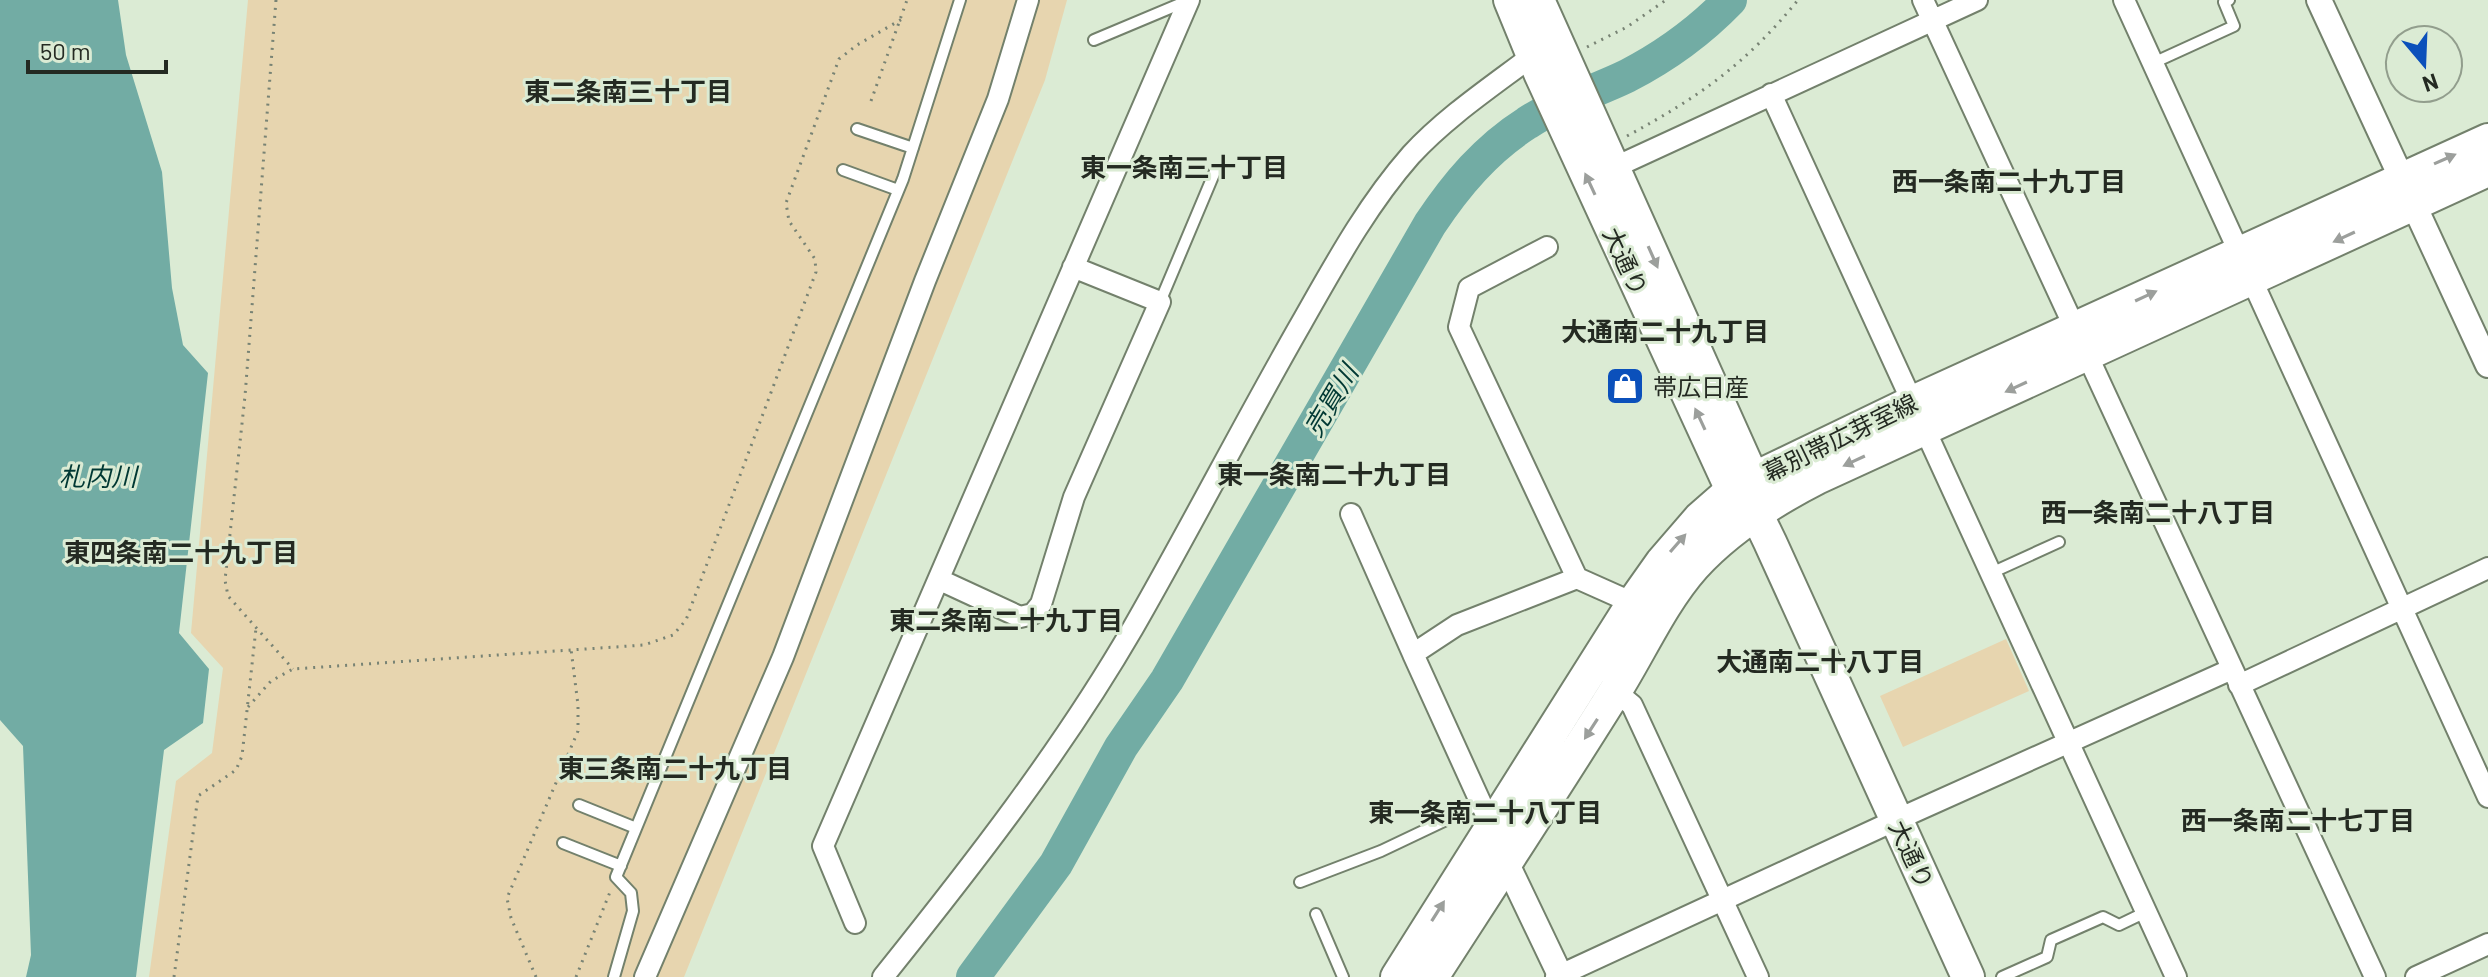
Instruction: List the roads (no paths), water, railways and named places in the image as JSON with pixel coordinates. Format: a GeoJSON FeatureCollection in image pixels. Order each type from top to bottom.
{"type":"FeatureCollection","features":[{"type":"Feature","properties":{"kind":"main road","name":"大通り"},"geometry":{"type":"LineString","coordinates":[[1510,0],[1553,61],[1597,149],[1743,485]]}},
{"type":"Feature","properties":{"kind":"main road","name":"大通り"},"geometry":{"type":"LineString","coordinates":[[1538,0],[1553,61]]}},
{"type":"Feature","properties":{"kind":"main road","name":"幕別帯広芽室線"},"geometry":{"type":"LineString","coordinates":[[1432,977],[1615,691],[1662,562],[1700,518],[1743,485],[1919,415],[2409,191],[2488,140]]}},
{"type":"Feature","properties":{"kind":"main road","name":"大通り"},"geometry":{"type":"LineString","coordinates":[[1597,149],[1743,485],[1968,977]]}},
{"type":"Feature","properties":{"kind":"main road","name":"幕別帯広芽室線"},"geometry":{"type":"LineString","coordinates":[[2409,191],[2488,170]]}},
{"type":"Feature","properties":{"kind":"main road","name":"幕別帯広芽室線"},"geometry":{"type":"LineString","coordinates":[[1397,977],[1487,815],[1647,609],[1723,538],[1756,513],[1919,415]]}},
{"type":"Feature","properties":{"kind":"street"},"geometry":{"type":"LineString","coordinates":[[645,977],[783,657],[925,281],[998,99],[1028,0]]}},
{"type":"Feature","properties":{"kind":"street"},"geometry":{"type":"LineString","coordinates":[[855,923],[823,846],[1188,0]]}},
{"type":"Feature","properties":{"kind":"street"},"geometry":{"type":"LineString","coordinates":[[1923,0],[2375,977]]}},
{"type":"Feature","properties":{"kind":"street"},"geometry":{"type":"LineString","coordinates":[[1597,149],[1771,94],[1977,0]]}},
{"type":"Feature","properties":{"kind":"street"},"geometry":{"type":"LineString","coordinates":[[2124,0],[2488,797]]}},
{"type":"Feature","properties":{"kind":"street"},"geometry":{"type":"LineString","coordinates":[[2319,0],[2488,365]]}},
{"type":"Feature","properties":{"kind":"street"},"geometry":{"type":"LineString","coordinates":[[883,977],[932,916],[1083,709],[1132,629],[1340,255],[1378,198],[1411,156],[1444,123],[1553,61]]}},
{"type":"Feature","properties":{"kind":"street"},"geometry":{"type":"LineString","coordinates":[[1771,94],[2176,977]]}},
{"type":"Feature","properties":{"kind":"street"},"geometry":{"type":"LineString","coordinates":[[1547,247],[1469,288],[1459,327],[1577,578],[1647,609]]}},
{"type":"Feature","properties":{"kind":"street"},"geometry":{"type":"LineString","coordinates":[[940,580],[1020,617],[1033,614],[1041,604],[1074,497],[1160,302],[1073,267]]}},
{"type":"Feature","properties":{"kind":"street"},"geometry":{"type":"LineString","coordinates":[[1351,514],[1559,976],[2069,743],[2236,677],[2488,568]]}},
{"type":"Feature","properties":{"kind":"street"},"geometry":{"type":"LineString","coordinates":[[1413,654],[1457,625],[1577,578]]}},
{"type":"Feature","properties":{"kind":"street"},"geometry":{"type":"LineString","coordinates":[[1615,691],[1632,705],[1758,977]]}},
{"type":"Feature","properties":{"kind":"street"},"geometry":{"type":"LineString","coordinates":[[2416,977],[2488,944]]}},
{"type":"Feature","properties":{"kind":"lane"},"geometry":{"type":"LineString","coordinates":[[614,977],[633,911],[631,893],[616,877],[898,190],[960,0]]}},
{"type":"Feature","properties":{"kind":"lane"},"geometry":{"type":"LineString","coordinates":[[1094,40],[1188,0]]}},
{"type":"Feature","properties":{"kind":"lane"},"geometry":{"type":"LineString","coordinates":[[2153,63],[2234,26],[2224,2],[2229,0]]}},
{"type":"Feature","properties":{"kind":"lane"},"geometry":{"type":"LineString","coordinates":[[857,129],[913,148]]}},
{"type":"Feature","properties":{"kind":"lane"},"geometry":{"type":"LineString","coordinates":[[1160,302],[1216,169]]}},
{"type":"Feature","properties":{"kind":"lane"},"geometry":{"type":"LineString","coordinates":[[843,170],[898,190]]}},
{"type":"Feature","properties":{"kind":"lane"},"geometry":{"type":"LineString","coordinates":[[1991,573],[2059,542]]}},
{"type":"Feature","properties":{"kind":"lane"},"geometry":{"type":"LineString","coordinates":[[579,805],[636,828]]}},
{"type":"Feature","properties":{"kind":"lane"},"geometry":{"type":"LineString","coordinates":[[1300,882],[1487,815]]}},
{"type":"Feature","properties":{"kind":"lane"},"geometry":{"type":"LineString","coordinates":[[563,843],[621,866]]}},
{"type":"Feature","properties":{"kind":"lane"},"geometry":{"type":"LineString","coordinates":[[2002,977],[2047,957],[2051,940],[2103,917],[2119,925],[2146,912]]}},
{"type":"Feature","properties":{"kind":"lane"},"geometry":{"type":"LineString","coordinates":[[1316,914],[1343,977]]}},
{"type":"Feature","properties":{"kind":"water","name":"札内川"},"geometry":{"type":"Polygon","coordinates":[[[0,0],[118,0],[126,55],[162,172],[172,288],[183,345],[208,373],[179,633],[209,669],[203,723],[164,750],[136,977],[26,977],[31,955],[23,746],[0,720],[0,0]]]}},
{"type":"Feature","properties":{"kind":"waterway","name":"売買川"},"geometry":{"type":"LineString","coordinates":[[973,977],[1056,864],[1121,747],[1167,680],[1430,224],[1450,195],[1485,156],[1512,133],[1551,109],[1627,76],[1655,60],[1682,42],[1730,0]]}},
{"type":"Feature","properties":{"kind":"place","name":"帯広日産"},"geometry":{"type":"Point","coordinates":[1625,386]}},
{"type":"Feature","properties":{"kind":"district","name":"東二条南三十丁目"},"geometry":{"type":"Point","coordinates":[628,90]}},
{"type":"Feature","properties":{"kind":"district","name":"東一条南三十丁目"},"geometry":{"type":"Point","coordinates":[1184,166]}},
{"type":"Feature","properties":{"kind":"district","name":"西一条南二十九丁目"},"geometry":{"type":"Point","coordinates":[2009,180]}},
{"type":"Feature","properties":{"kind":"district","name":"大通南二十九丁目"},"geometry":{"type":"Point","coordinates":[1665,330]}},
{"type":"Feature","properties":{"kind":"district","name":"東一条南二十九丁目"},"geometry":{"type":"Point","coordinates":[1334,473]}},
{"type":"Feature","properties":{"kind":"district","name":"西一条南二十八丁目"},"geometry":{"type":"Point","coordinates":[2158,511]}},
{"type":"Feature","properties":{"kind":"district","name":"東四条南二十九丁目"},"geometry":{"type":"Point","coordinates":[181,551]}},
{"type":"Feature","properties":{"kind":"district","name":"東二条南二十九丁目"},"geometry":{"type":"Point","coordinates":[1006,619]}},
{"type":"Feature","properties":{"kind":"district","name":"大通南二十八丁目"},"geometry":{"type":"Point","coordinates":[1820,660]}},
{"type":"Feature","properties":{"kind":"district","name":"東三条南二十九丁目"},"geometry":{"type":"Point","coordinates":[675,767]}},
{"type":"Feature","properties":{"kind":"district","name":"東一条南二十八丁目"},"geometry":{"type":"Point","coordinates":[1485,811]}},
{"type":"Feature","properties":{"kind":"district","name":"西一条南二十七丁目"},"geometry":{"type":"Point","coordinates":[2298,819]}}]}
